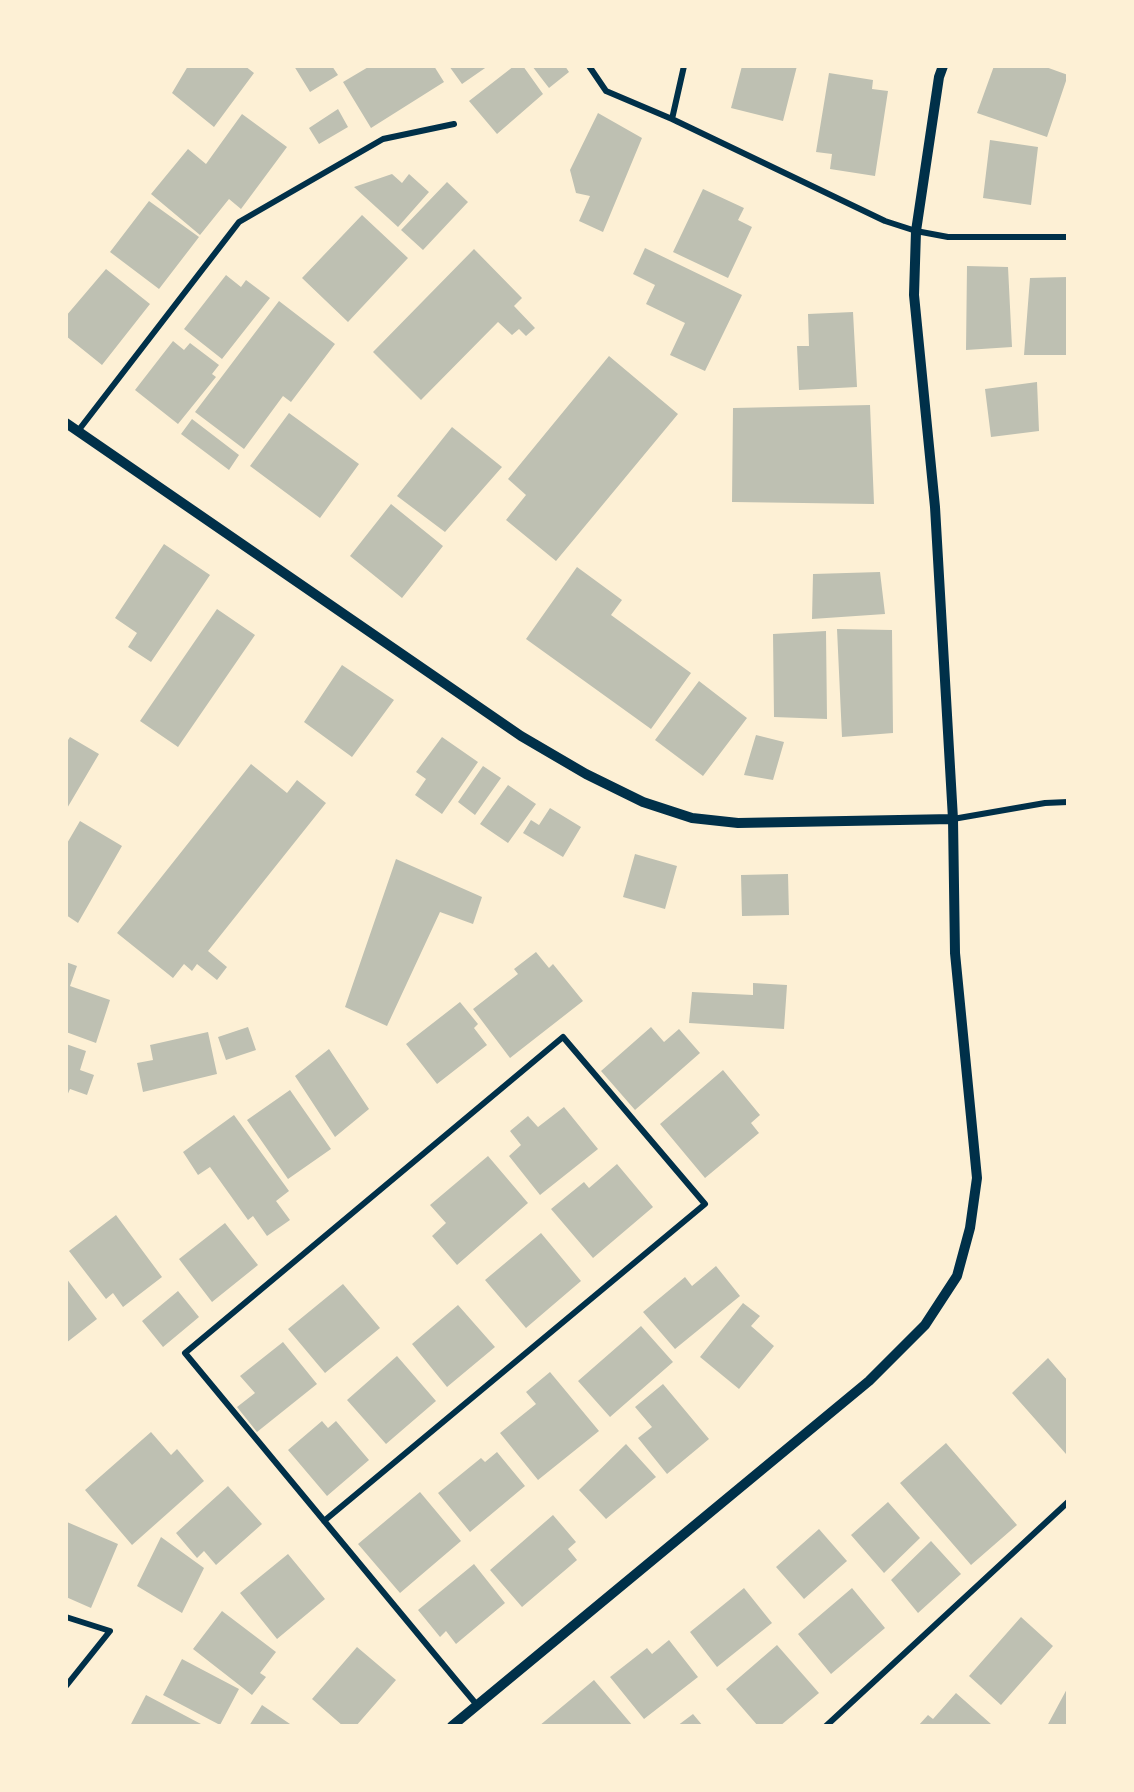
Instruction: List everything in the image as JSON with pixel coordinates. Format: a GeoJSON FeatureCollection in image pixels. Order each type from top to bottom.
{"type":"FeatureCollection","features":[{"type":"Feature","properties":{"kind":"street"},"geometry":{"type":"LineString","coordinates":[[589,66],[606,91],[672,119],[885,221],[916,231],[948,237],[1068,237]]}},
{"type":"Feature","properties":{"kind":"street"},"geometry":{"type":"LineString","coordinates":[[672,119],[684,66]]}},
{"type":"Feature","properties":{"kind":"street"},"geometry":{"type":"LineString","coordinates":[[452,1726],[869,1381],[925,1325],[957,1276],[970,1228],[977,1178],[955,952],[953,819],[935,507],[914,295],[916,231],[939,78],[943,66]]}},
{"type":"Feature","properties":{"kind":"street"},"geometry":{"type":"LineString","coordinates":[[78,431],[239,222],[383,139],[454,124]]}},
{"type":"Feature","properties":{"kind":"street"},"geometry":{"type":"LineString","coordinates":[[66,423],[521,736],[585,774],[643,802],[692,818],[738,823],[953,819],[1045,803],[1068,802]]}},
{"type":"Feature","properties":{"kind":"street"},"geometry":{"type":"LineString","coordinates":[[324,1521],[705,1204],[563,1037],[185,1353],[324,1521],[477,1705]]}},
{"type":"Feature","properties":{"kind":"street"},"geometry":{"type":"LineString","coordinates":[[826,1726],[1068,1502]]}},
{"type":"Feature","properties":{"kind":"street"},"geometry":{"type":"LineString","coordinates":[[66,1617],[110,1631],[66,1686]]}},
{"type":"Feature","properties":{"kind":"building"},"geometry":{"type":"Polygon","coordinates":[[[188,66],[245,66],[254,73],[214,127],[172,93],[188,66]]]}},
{"type":"Feature","properties":{"kind":"building"},"geometry":{"type":"Polygon","coordinates":[[[294,66],[332,66],[338,75],[310,92],[294,66]]]}},
{"type":"Feature","properties":{"kind":"building"},"geometry":{"type":"Polygon","coordinates":[[[370,66],[434,66],[444,82],[371,128],[343,82],[370,66]]]}},
{"type":"Feature","properties":{"kind":"building"},"geometry":{"type":"Polygon","coordinates":[[[449,66],[488,66],[462,84],[449,66]]]}},
{"type":"Feature","properties":{"kind":"building"},"geometry":{"type":"Polygon","coordinates":[[[514,66],[523,66],[543,94],[497,134],[469,101],[514,66]]]}},
{"type":"Feature","properties":{"kind":"building"},"geometry":{"type":"Polygon","coordinates":[[[532,66],[565,66],[569,72],[549,88],[532,66]]]}},
{"type":"Feature","properties":{"kind":"building"},"geometry":{"type":"Polygon","coordinates":[[[742,66],[797,66],[783,121],[731,108],[742,66]]]}},
{"type":"Feature","properties":{"kind":"building"},"geometry":{"type":"Polygon","coordinates":[[[994,66],[1043,66],[1068,75],[1047,137],[977,113],[994,66]]]}},
{"type":"Feature","properties":{"kind":"building"},"geometry":{"type":"Polygon","coordinates":[[[829,73],[873,80],[872,89],[888,91],[875,176],[830,169],[832,154],[816,152],[829,73]]]}},
{"type":"Feature","properties":{"kind":"building"},"geometry":{"type":"Polygon","coordinates":[[[338,109],[348,127],[319,144],[309,128],[338,109]]]}},
{"type":"Feature","properties":{"kind":"building"},"geometry":{"type":"Polygon","coordinates":[[[598,113],[642,138],[603,232],[579,221],[590,196],[576,193],[570,170],[598,113]]]}},
{"type":"Feature","properties":{"kind":"building"},"geometry":{"type":"Polygon","coordinates":[[[242,114],[287,147],[241,209],[229,199],[200,235],[151,194],[188,149],[206,164],[242,114]]]}},
{"type":"Feature","properties":{"kind":"building"},"geometry":{"type":"Polygon","coordinates":[[[990,140],[1038,147],[1031,205],[983,198],[990,140]]]}},
{"type":"Feature","properties":{"kind":"building"},"geometry":{"type":"Polygon","coordinates":[[[392,174],[402,183],[409,174],[429,192],[398,227],[354,187],[392,174]]]}},
{"type":"Feature","properties":{"kind":"building"},"geometry":{"type":"Polygon","coordinates":[[[447,182],[468,202],[423,250],[401,230],[447,182]]]}},
{"type":"Feature","properties":{"kind":"building"},"geometry":{"type":"Polygon","coordinates":[[[703,189],[744,208],[738,220],[752,227],[728,278],[673,252],[703,189]]]}},
{"type":"Feature","properties":{"kind":"building"},"geometry":{"type":"Polygon","coordinates":[[[149,201],[199,237],[159,289],[110,252],[149,201]]]}},
{"type":"Feature","properties":{"kind":"building"},"geometry":{"type":"Polygon","coordinates":[[[362,215],[408,258],[348,322],[302,278],[362,215]]]}},
{"type":"Feature","properties":{"kind":"building"},"geometry":{"type":"Polygon","coordinates":[[[645,248],[742,295],[705,371],[670,355],[685,323],[646,304],[655,285],[633,274],[645,248]]]}},
{"type":"Feature","properties":{"kind":"building"},"geometry":{"type":"Polygon","coordinates":[[[474,249],[522,298],[514,306],[535,328],[526,336],[519,329],[512,335],[498,322],[421,400],[373,352],[474,249]]]}},
{"type":"Feature","properties":{"kind":"building"},"geometry":{"type":"Polygon","coordinates":[[[967,266],[1008,267],[1012,347],[966,350],[967,266]]]}},
{"type":"Feature","properties":{"kind":"building"},"geometry":{"type":"Polygon","coordinates":[[[106,269],[150,304],[102,365],[66,336],[66,316],[106,269]]]}},
{"type":"Feature","properties":{"kind":"building"},"geometry":{"type":"Polygon","coordinates":[[[226,275],[241,287],[246,280],[270,298],[222,359],[184,329],[226,275]]]}},
{"type":"Feature","properties":{"kind":"building"},"geometry":{"type":"Polygon","coordinates":[[[1068,277],[1068,355],[1024,355],[1030,278],[1068,277]]]}},
{"type":"Feature","properties":{"kind":"building"},"geometry":{"type":"Polygon","coordinates":[[[279,301],[335,344],[291,402],[283,396],[244,449],[195,412],[279,301]]]}},
{"type":"Feature","properties":{"kind":"building"},"geometry":{"type":"Polygon","coordinates":[[[853,312],[857,387],[799,390],[797,346],[809,346],[808,314],[853,312]]]}},
{"type":"Feature","properties":{"kind":"building"},"geometry":{"type":"Polygon","coordinates":[[[173,341],[184,350],[190,343],[219,365],[212,374],[216,377],[178,424],[135,390],[173,341]]]}},
{"type":"Feature","properties":{"kind":"building"},"geometry":{"type":"Polygon","coordinates":[[[609,356],[678,414],[556,561],[506,520],[526,495],[508,479],[609,356]]]}},
{"type":"Feature","properties":{"kind":"building"},"geometry":{"type":"Polygon","coordinates":[[[1037,382],[1039,431],[991,437],[985,389],[1037,382]]]}},
{"type":"Feature","properties":{"kind":"building"},"geometry":{"type":"Polygon","coordinates":[[[870,405],[874,504],[732,502],[733,408],[870,405]]]}},
{"type":"Feature","properties":{"kind":"building"},"geometry":{"type":"Polygon","coordinates":[[[289,413],[359,464],[320,518],[250,466],[289,413]]]}},
{"type":"Feature","properties":{"kind":"building"},"geometry":{"type":"Polygon","coordinates":[[[192,419],[239,455],[229,470],[181,434],[192,419]]]}},
{"type":"Feature","properties":{"kind":"building"},"geometry":{"type":"Polygon","coordinates":[[[452,427],[502,467],[445,532],[397,496],[452,427]]]}},
{"type":"Feature","properties":{"kind":"building"},"geometry":{"type":"Polygon","coordinates":[[[391,504],[443,546],[402,598],[350,556],[391,504]]]}},
{"type":"Feature","properties":{"kind":"building"},"geometry":{"type":"Polygon","coordinates":[[[164,544],[210,575],[151,662],[128,647],[137,633],[115,618],[164,544]]]}},
{"type":"Feature","properties":{"kind":"building"},"geometry":{"type":"Polygon","coordinates":[[[577,567],[622,600],[611,615],[691,673],[651,729],[526,639],[577,567]]]}},
{"type":"Feature","properties":{"kind":"building"},"geometry":{"type":"Polygon","coordinates":[[[880,572],[885,614],[812,619],[813,574],[880,572]]]}},
{"type":"Feature","properties":{"kind":"building"},"geometry":{"type":"Polygon","coordinates":[[[217,609],[255,635],[178,747],[140,721],[217,609]]]}},
{"type":"Feature","properties":{"kind":"building"},"geometry":{"type":"Polygon","coordinates":[[[837,629],[892,630],[893,733],[842,737],[837,629]]]}},
{"type":"Feature","properties":{"kind":"building"},"geometry":{"type":"Polygon","coordinates":[[[826,631],[827,719],[774,717],[773,634],[826,631]]]}},
{"type":"Feature","properties":{"kind":"building"},"geometry":{"type":"Polygon","coordinates":[[[342,665],[394,700],[352,757],[304,722],[342,665]]]}},
{"type":"Feature","properties":{"kind":"building"},"geometry":{"type":"Polygon","coordinates":[[[699,681],[747,718],[703,776],[655,740],[699,681]]]}},
{"type":"Feature","properties":{"kind":"building"},"geometry":{"type":"Polygon","coordinates":[[[756,735],[784,742],[773,780],[744,775],[756,735]]]}},
{"type":"Feature","properties":{"kind":"building"},"geometry":{"type":"Polygon","coordinates":[[[70,737],[99,754],[66,810],[66,743],[70,737]]]}},
{"type":"Feature","properties":{"kind":"building"},"geometry":{"type":"Polygon","coordinates":[[[442,737],[478,762],[442,814],[415,795],[426,779],[416,772],[442,737]]]}},
{"type":"Feature","properties":{"kind":"building"},"geometry":{"type":"Polygon","coordinates":[[[251,764],[287,793],[297,780],[326,803],[208,951],[227,967],[217,980],[197,964],[192,971],[184,964],[173,978],[117,933],[251,764]]]}},
{"type":"Feature","properties":{"kind":"building"},"geometry":{"type":"Polygon","coordinates":[[[483,766],[501,778],[475,815],[458,802],[483,766]]]}},
{"type":"Feature","properties":{"kind":"building"},"geometry":{"type":"Polygon","coordinates":[[[508,785],[536,804],[508,843],[480,824],[508,785]]]}},
{"type":"Feature","properties":{"kind":"building"},"geometry":{"type":"Polygon","coordinates":[[[550,808],[581,827],[563,857],[523,833],[531,820],[539,825],[550,808]]]}},
{"type":"Feature","properties":{"kind":"building"},"geometry":{"type":"Polygon","coordinates":[[[80,821],[122,846],[78,923],[66,915],[66,845],[80,821]]]}},
{"type":"Feature","properties":{"kind":"building"},"geometry":{"type":"Polygon","coordinates":[[[635,854],[677,866],[665,909],[623,897],[635,854]]]}},
{"type":"Feature","properties":{"kind":"building"},"geometry":{"type":"Polygon","coordinates":[[[396,859],[482,897],[473,924],[440,912],[387,1026],[345,1007],[396,859]]]}},
{"type":"Feature","properties":{"kind":"building"},"geometry":{"type":"Polygon","coordinates":[[[788,874],[789,915],[742,916],[741,875],[788,874]]]}},
{"type":"Feature","properties":{"kind":"building"},"geometry":{"type":"Polygon","coordinates":[[[536,952],[549,968],[553,964],[583,1001],[510,1058],[473,1009],[518,974],[514,969],[536,952]]]}},
{"type":"Feature","properties":{"kind":"building"},"geometry":{"type":"Polygon","coordinates":[[[66,962],[77,966],[70,986],[110,1000],[96,1043],[66,1032],[66,962]]]}},
{"type":"Feature","properties":{"kind":"building"},"geometry":{"type":"Polygon","coordinates":[[[753,983],[787,985],[784,1029],[689,1023],[692,992],[753,995],[753,983]]]}},
{"type":"Feature","properties":{"kind":"building"},"geometry":{"type":"Polygon","coordinates":[[[460,1002],[478,1024],[474,1028],[487,1045],[437,1084],[406,1044],[460,1002]]]}},
{"type":"Feature","properties":{"kind":"building"},"geometry":{"type":"Polygon","coordinates":[[[248,1027],[256,1050],[226,1060],[218,1037],[248,1027]]]}},
{"type":"Feature","properties":{"kind":"building"},"geometry":{"type":"Polygon","coordinates":[[[651,1027],[664,1042],[679,1029],[700,1053],[635,1110],[601,1071],[651,1027]]]}},
{"type":"Feature","properties":{"kind":"building"},"geometry":{"type":"Polygon","coordinates":[[[208,1032],[217,1074],[143,1092],[137,1063],[153,1060],[150,1045],[208,1032]]]}},
{"type":"Feature","properties":{"kind":"building"},"geometry":{"type":"Polygon","coordinates":[[[66,1044],[86,1051],[80,1070],[94,1075],[87,1095],[70,1089],[66,1098],[66,1044]]]}},
{"type":"Feature","properties":{"kind":"building"},"geometry":{"type":"Polygon","coordinates":[[[329,1049],[369,1109],[335,1137],[295,1076],[329,1049]]]}},
{"type":"Feature","properties":{"kind":"building"},"geometry":{"type":"Polygon","coordinates":[[[723,1070],[760,1115],[751,1123],[759,1133],[705,1178],[660,1124],[723,1070]]]}},
{"type":"Feature","properties":{"kind":"building"},"geometry":{"type":"Polygon","coordinates":[[[290,1090],[331,1149],[288,1179],[247,1120],[290,1090]]]}},
{"type":"Feature","properties":{"kind":"building"},"geometry":{"type":"Polygon","coordinates":[[[564,1107],[598,1149],[540,1195],[509,1156],[521,1145],[510,1131],[528,1116],[538,1127],[564,1107]]]}},
{"type":"Feature","properties":{"kind":"building"},"geometry":{"type":"Polygon","coordinates":[[[234,1115],[289,1191],[276,1201],[290,1220],[267,1236],[253,1216],[248,1220],[210,1167],[198,1175],[183,1152],[234,1115]]]}},
{"type":"Feature","properties":{"kind":"building"},"geometry":{"type":"Polygon","coordinates":[[[488,1156],[528,1203],[457,1265],[432,1236],[446,1223],[430,1205],[488,1156]]]}},
{"type":"Feature","properties":{"kind":"building"},"geometry":{"type":"Polygon","coordinates":[[[617,1164],[653,1207],[593,1258],[551,1209],[584,1182],[589,1188],[617,1164]]]}},
{"type":"Feature","properties":{"kind":"building"},"geometry":{"type":"Polygon","coordinates":[[[116,1215],[162,1277],[123,1307],[113,1293],[106,1299],[69,1251],[116,1215]]]}},
{"type":"Feature","properties":{"kind":"building"},"geometry":{"type":"Polygon","coordinates":[[[225,1223],[258,1265],[212,1302],[179,1259],[225,1223]]]}},
{"type":"Feature","properties":{"kind":"building"},"geometry":{"type":"Polygon","coordinates":[[[541,1233],[581,1281],[526,1328],[485,1280],[541,1233]]]}},
{"type":"Feature","properties":{"kind":"building"},"geometry":{"type":"Polygon","coordinates":[[[716,1266],[740,1296],[675,1349],[643,1312],[685,1277],[692,1286],[716,1266]]]}},
{"type":"Feature","properties":{"kind":"building"},"geometry":{"type":"Polygon","coordinates":[[[66,1278],[97,1319],[66,1343],[66,1278]]]}},
{"type":"Feature","properties":{"kind":"building"},"geometry":{"type":"Polygon","coordinates":[[[343,1284],[380,1328],[325,1373],[288,1329],[343,1284]]]}},
{"type":"Feature","properties":{"kind":"building"},"geometry":{"type":"Polygon","coordinates":[[[178,1291],[199,1317],[163,1347],[142,1321],[178,1291]]]}},
{"type":"Feature","properties":{"kind":"building"},"geometry":{"type":"Polygon","coordinates":[[[743,1303],[760,1316],[751,1326],[774,1346],[739,1389],[700,1357],[743,1303]]]}},
{"type":"Feature","properties":{"kind":"building"},"geometry":{"type":"Polygon","coordinates":[[[458,1305],[495,1347],[447,1387],[412,1344],[458,1305]]]}},
{"type":"Feature","properties":{"kind":"building"},"geometry":{"type":"Polygon","coordinates":[[[641,1326],[673,1362],[610,1417],[578,1381],[641,1326]]]}},
{"type":"Feature","properties":{"kind":"building"},"geometry":{"type":"Polygon","coordinates":[[[283,1342],[317,1384],[257,1432],[237,1407],[255,1393],[240,1376],[283,1342]]]}},
{"type":"Feature","properties":{"kind":"building"},"geometry":{"type":"Polygon","coordinates":[[[397,1356],[436,1401],[386,1444],[347,1400],[397,1356]]]}},
{"type":"Feature","properties":{"kind":"building"},"geometry":{"type":"Polygon","coordinates":[[[1048,1358],[1068,1381],[1068,1452],[1066,1454],[1012,1393],[1048,1358]]]}},
{"type":"Feature","properties":{"kind":"building"},"geometry":{"type":"Polygon","coordinates":[[[550,1372],[599,1431],[538,1480],[500,1433],[536,1404],[526,1392],[550,1372]]]}},
{"type":"Feature","properties":{"kind":"building"},"geometry":{"type":"Polygon","coordinates":[[[663,1384],[709,1439],[667,1474],[638,1438],[652,1427],[635,1407],[663,1384]]]}},
{"type":"Feature","properties":{"kind":"building"},"geometry":{"type":"Polygon","coordinates":[[[322,1421],[328,1428],[336,1421],[369,1460],[327,1496],[288,1450],[322,1421]]]}},
{"type":"Feature","properties":{"kind":"building"},"geometry":{"type":"Polygon","coordinates":[[[151,1432],[171,1455],[177,1449],[204,1481],[132,1545],[85,1490],[151,1432]]]}},
{"type":"Feature","properties":{"kind":"building"},"geometry":{"type":"Polygon","coordinates":[[[946,1443],[1017,1525],[971,1565],[900,1483],[946,1443]]]}},
{"type":"Feature","properties":{"kind":"building"},"geometry":{"type":"Polygon","coordinates":[[[626,1444],[656,1477],[606,1519],[579,1490],[626,1444]]]}},
{"type":"Feature","properties":{"kind":"building"},"geometry":{"type":"Polygon","coordinates":[[[497,1452],[525,1486],[470,1532],[438,1493],[481,1458],[485,1462],[497,1452]]]}},
{"type":"Feature","properties":{"kind":"building"},"geometry":{"type":"Polygon","coordinates":[[[228,1486],[262,1524],[216,1565],[204,1551],[197,1558],[176,1533],[228,1486]]]}},
{"type":"Feature","properties":{"kind":"building"},"geometry":{"type":"Polygon","coordinates":[[[420,1492],[461,1541],[400,1593],[358,1544],[420,1492]]]}},
{"type":"Feature","properties":{"kind":"building"},"geometry":{"type":"Polygon","coordinates":[[[888,1502],[920,1538],[884,1573],[851,1535],[888,1502]]]}},
{"type":"Feature","properties":{"kind":"building"},"geometry":{"type":"Polygon","coordinates":[[[553,1515],[576,1542],[568,1549],[577,1560],[522,1607],[490,1570],[553,1515]]]}},
{"type":"Feature","properties":{"kind":"building"},"geometry":{"type":"Polygon","coordinates":[[[67,1522],[118,1544],[91,1608],[66,1597],[67,1522]]]}},
{"type":"Feature","properties":{"kind":"building"},"geometry":{"type":"Polygon","coordinates":[[[819,1529],[847,1561],[804,1599],[776,1567],[819,1529]]]}},
{"type":"Feature","properties":{"kind":"building"},"geometry":{"type":"Polygon","coordinates":[[[161,1537],[204,1568],[182,1613],[137,1586],[161,1537]]]}},
{"type":"Feature","properties":{"kind":"building"},"geometry":{"type":"Polygon","coordinates":[[[931,1541],[961,1574],[918,1613],[891,1580],[931,1541]]]}},
{"type":"Feature","properties":{"kind":"building"},"geometry":{"type":"Polygon","coordinates":[[[288,1554],[325,1599],[277,1639],[240,1593],[288,1554]]]}},
{"type":"Feature","properties":{"kind":"building"},"geometry":{"type":"Polygon","coordinates":[[[474,1564],[505,1603],[456,1644],[446,1631],[440,1637],[418,1610],[474,1564]]]}},
{"type":"Feature","properties":{"kind":"building"},"geometry":{"type":"Polygon","coordinates":[[[744,1588],[772,1623],[717,1667],[690,1632],[744,1588]]]}},
{"type":"Feature","properties":{"kind":"building"},"geometry":{"type":"Polygon","coordinates":[[[852,1588],[885,1628],[831,1674],[798,1634],[852,1588]]]}},
{"type":"Feature","properties":{"kind":"building"},"geometry":{"type":"Polygon","coordinates":[[[222,1611],[276,1652],[260,1673],[266,1677],[252,1695],[193,1649],[222,1611]]]}},
{"type":"Feature","properties":{"kind":"building"},"geometry":{"type":"Polygon","coordinates":[[[1021,1617],[1053,1646],[1001,1705],[969,1676],[1021,1617]]]}},
{"type":"Feature","properties":{"kind":"building"},"geometry":{"type":"Polygon","coordinates":[[[669,1640],[698,1677],[644,1719],[610,1677],[647,1648],[652,1654],[669,1640]]]}},
{"type":"Feature","properties":{"kind":"building"},"geometry":{"type":"Polygon","coordinates":[[[777,1645],[819,1693],[780,1726],[758,1726],[726,1689],[777,1645]]]}},
{"type":"Feature","properties":{"kind":"building"},"geometry":{"type":"Polygon","coordinates":[[[357,1647],[396,1680],[356,1726],[343,1726],[312,1699],[357,1647]]]}},
{"type":"Feature","properties":{"kind":"building"},"geometry":{"type":"Polygon","coordinates":[[[182,1659],[239,1689],[220,1725],[163,1695],[182,1659]]]}},
{"type":"Feature","properties":{"kind":"building"},"geometry":{"type":"Polygon","coordinates":[[[594,1680],[633,1726],[539,1726],[594,1680]]]}},
{"type":"Feature","properties":{"kind":"building"},"geometry":{"type":"Polygon","coordinates":[[[1068,1687],[1068,1726],[1047,1726],[1068,1687]]]}},
{"type":"Feature","properties":{"kind":"building"},"geometry":{"type":"Polygon","coordinates":[[[956,1693],[991,1724],[990,1726],[918,1726],[928,1715],[933,1719],[956,1693]]]}},
{"type":"Feature","properties":{"kind":"building"},"geometry":{"type":"Polygon","coordinates":[[[146,1695],[201,1724],[200,1726],[130,1726],[146,1695]]]}},
{"type":"Feature","properties":{"kind":"building"},"geometry":{"type":"Polygon","coordinates":[[[262,1705],[293,1726],[249,1726],[262,1705]]]}},
{"type":"Feature","properties":{"kind":"building"},"geometry":{"type":"Polygon","coordinates":[[[693,1714],[703,1726],[677,1726],[693,1714]]]}}]}
